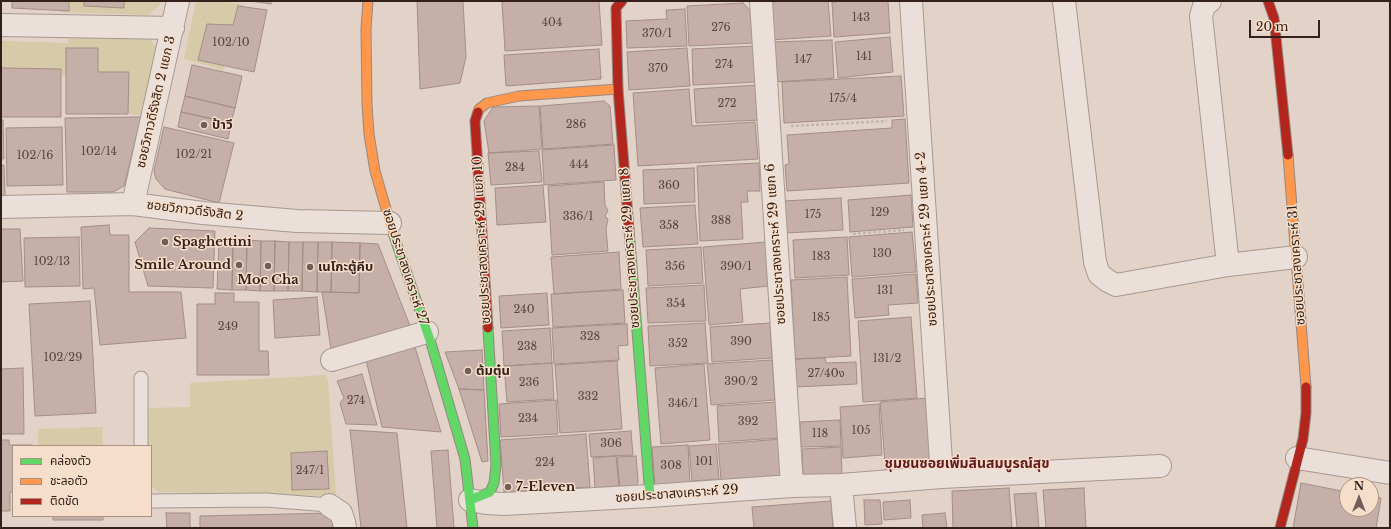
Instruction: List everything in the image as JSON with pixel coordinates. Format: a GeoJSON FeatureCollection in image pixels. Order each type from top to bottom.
{"type":"FeatureCollection","features":[{"type":"Feature","properties":{"kind":"street","name":"ซอยวิภาวดีรังสิต 2 แยก 3"},"geometry":{"type":"LineString","coordinates":[[133,204],[178,1]]}},
{"type":"Feature","properties":{"kind":"street","name":"ซอยประชาสงเคราะห์ 27"},"geometry":{"type":"LineString","coordinates":[[368,1],[366,29],[369,134],[374,171],[427,332],[465,459],[473,528]]}},
{"type":"Feature","properties":{"kind":"street","name":"ซอยประชาสงเคราะห์ 29 แยก 8"},"geometry":{"type":"LineString","coordinates":[[622,1],[616,8],[618,89],[650,496]]}},
{"type":"Feature","properties":{"kind":"street","name":"ซอยประชาสงเคราะห์ 29 แยก 6"},"geometry":{"type":"LineString","coordinates":[[761,1],[792,486]]}},
{"type":"Feature","properties":{"kind":"street","name":"ซอยประชาสงเคราะห์ 29 แยก 4-2"},"geometry":{"type":"LineString","coordinates":[[911,1],[927,227],[942,477]]}},
{"type":"Feature","properties":{"kind":"street"},"geometry":{"type":"LineString","coordinates":[[1064,1],[1095,262],[1099,274],[1116,285],[1228,265],[1296,257]]}},
{"type":"Feature","properties":{"kind":"street"},"geometry":{"type":"LineString","coordinates":[[1210,1],[1204,6],[1201,16],[1228,265]]}},
{"type":"Feature","properties":{"kind":"street","name":"ซอยประชาสงเคราะห์ 31"},"geometry":{"type":"LineString","coordinates":[[1268,1],[1274,18],[1286,132],[1305,376],[1306,413],[1303,439],[1280,528]]}},
{"type":"Feature","properties":{"kind":"street"},"geometry":{"type":"LineString","coordinates":[[1,25],[173,28]]}},
{"type":"Feature","properties":{"kind":"street","name":"ซอยประชาสงเคราะห์ 29 แยก 10"},"geometry":{"type":"LineString","coordinates":[[470,500],[490,492],[494,483],[496,465],[475,121],[479,109],[487,103],[519,96],[618,89]]}},
{"type":"Feature","properties":{"kind":"street","name":"ซอยวิภาวดีรังสิต 2"},"geometry":{"type":"LineString","coordinates":[[1,207],[133,204],[203,214],[289,220],[390,223]]}},
{"type":"Feature","properties":{"kind":"street"},"geometry":{"type":"LineString","coordinates":[[332,360],[427,332]]}},
{"type":"Feature","properties":{"kind":"street"},"geometry":{"type":"LineString","coordinates":[[1297,458],[1390,474]]}},
{"type":"Feature","properties":{"kind":"street","name":"ซอยประชาสงเคราะห์ 29"},"geometry":{"type":"LineString","coordinates":[[470,500],[504,504],[942,477],[1160,466]]}},
{"type":"Feature","properties":{"kind":"street"},"geometry":{"type":"LineString","coordinates":[[841,484],[845,528]]}},
{"type":"Feature","properties":{"kind":"street"},"geometry":{"type":"LineString","coordinates":[[329,505],[341,513],[345,528]]}},
{"type":"Feature","properties":{"kind":"lane"},"geometry":{"type":"LineString","coordinates":[[140,378],[141,445]]}},
{"type":"Feature","properties":{"kind":"lane"},"geometry":{"type":"LineString","coordinates":[[152,501],[266,500],[329,505]]}},
{"type":"Feature","properties":{"kind":"path"},"geometry":{"type":"LineString","coordinates":[[769,127],[887,121]]}},
{"type":"Feature","properties":{"kind":"path"},"geometry":{"type":"LineString","coordinates":[[853,234],[927,227]]}},
{"type":"Feature","properties":{"kind":"shaded area"},"geometry":{"type":"Polygon","coordinates":[[[62,1],[161,1],[159,6],[148,15],[62,12],[62,1]]]}},
{"type":"Feature","properties":{"kind":"shaded area"},"geometry":{"type":"Polygon","coordinates":[[[196,1],[221,1],[244,5],[223,70],[184,59],[196,1]]]}},
{"type":"Feature","properties":{"kind":"shaded area"},"geometry":{"type":"Polygon","coordinates":[[[68,33],[147,35],[156,47],[156,55],[144,115],[131,115],[68,58],[67,51],[66,76],[1,72],[1,41],[68,43],[68,33]]]}},
{"type":"Feature","properties":{"kind":"shaded area"},"geometry":{"type":"Polygon","coordinates":[[[325,375],[328,381],[336,496],[159,492],[152,488],[152,445],[146,445],[149,408],[190,407],[190,383],[325,375]]]}},
{"type":"Feature","properties":{"kind":"shaded area"},"geometry":{"type":"Polygon","coordinates":[[[103,427],[102,445],[38,445],[38,429],[103,427]]]}},
{"type":"Feature","properties":{"kind":"building"},"geometry":{"type":"Polygon","coordinates":[[[12,1],[69,1],[69,11],[12,8],[12,1]]]}},
{"type":"Feature","properties":{"kind":"building"},"geometry":{"type":"Polygon","coordinates":[[[84,1],[124,1],[124,8],[84,6],[84,1]]]}},
{"type":"Feature","properties":{"kind":"building"},"geometry":{"type":"Polygon","coordinates":[[[251,1],[271,1],[271,4],[251,1]]]}},
{"type":"Feature","properties":{"kind":"building"},"geometry":{"type":"Polygon","coordinates":[[[417,1],[463,1],[466,57],[460,83],[420,89],[417,1]]]}},
{"type":"Feature","properties":{"kind":"building"},"geometry":{"type":"Polygon","coordinates":[[[599,1],[602,45],[505,51],[502,2],[599,1]]]}},
{"type":"Feature","properties":{"kind":"building"},"geometry":{"type":"Polygon","coordinates":[[[828,1],[831,36],[770,40],[768,8],[773,2],[828,1]]]}},
{"type":"Feature","properties":{"kind":"building"},"geometry":{"type":"Polygon","coordinates":[[[888,1],[890,33],[834,37],[832,2],[888,1]]]}},
{"type":"Feature","properties":{"kind":"building"},"geometry":{"type":"Polygon","coordinates":[[[743,3],[753,13],[755,43],[689,46],[687,6],[743,3]]]}},
{"type":"Feature","properties":{"kind":"building"},"geometry":{"type":"Polygon","coordinates":[[[238,6],[267,10],[254,72],[198,60],[207,24],[233,25],[238,6]]]}},
{"type":"Feature","properties":{"kind":"building"},"geometry":{"type":"Polygon","coordinates":[[[685,9],[687,46],[627,48],[626,21],[667,19],[666,10],[685,9]]]}},
{"type":"Feature","properties":{"kind":"building"},"geometry":{"type":"Polygon","coordinates":[[[890,37],[893,72],[838,78],[835,42],[890,37]]]}},
{"type":"Feature","properties":{"kind":"building"},"geometry":{"type":"Polygon","coordinates":[[[832,40],[834,78],[774,82],[772,42],[832,40]]]}},
{"type":"Feature","properties":{"kind":"building"},"geometry":{"type":"Polygon","coordinates":[[[755,46],[757,82],[693,85],[692,49],[755,46]]]}},
{"type":"Feature","properties":{"kind":"building"},"geometry":{"type":"Polygon","coordinates":[[[66,48],[98,48],[98,72],[129,72],[128,114],[66,114],[66,48]]]}},
{"type":"Feature","properties":{"kind":"building"},"geometry":{"type":"Polygon","coordinates":[[[687,48],[690,86],[629,90],[627,52],[687,48]]]}},
{"type":"Feature","properties":{"kind":"building"},"geometry":{"type":"Polygon","coordinates":[[[599,49],[601,79],[506,86],[504,55],[599,49]]]}},
{"type":"Feature","properties":{"kind":"building"},"geometry":{"type":"Polygon","coordinates":[[[192,65],[242,76],[235,108],[185,96],[192,65]]]}},
{"type":"Feature","properties":{"kind":"building"},"geometry":{"type":"Polygon","coordinates":[[[1,68],[61,69],[61,117],[1,117],[1,68]]]}},
{"type":"Feature","properties":{"kind":"building"},"geometry":{"type":"Polygon","coordinates":[[[901,76],[904,116],[784,123],[782,82],[901,76]]]}},
{"type":"Feature","properties":{"kind":"building"},"geometry":{"type":"Polygon","coordinates":[[[758,85],[760,120],[696,123],[694,89],[758,85]]]}},
{"type":"Feature","properties":{"kind":"building"},"geometry":{"type":"Polygon","coordinates":[[[689,89],[692,126],[755,122],[758,159],[638,166],[633,93],[689,89]]]}},
{"type":"Feature","properties":{"kind":"building"},"geometry":{"type":"Polygon","coordinates":[[[185,96],[235,108],[231,123],[181,112],[185,96]]]}},
{"type":"Feature","properties":{"kind":"building"},"geometry":{"type":"Polygon","coordinates":[[[604,101],[610,106],[613,144],[543,149],[540,106],[604,101]]]}},
{"type":"Feature","properties":{"kind":"building"},"geometry":{"type":"Polygon","coordinates":[[[539,106],[542,149],[489,153],[484,121],[493,107],[539,106]]]}},
{"type":"Feature","properties":{"kind":"building","name":"ป้าวี"},"geometry":{"type":"Polygon","coordinates":[[[181,112],[231,123],[228,139],[178,127],[181,112]]]}},
{"type":"Feature","properties":{"kind":"building"},"geometry":{"type":"Polygon","coordinates":[[[141,117],[124,186],[113,192],[67,192],[65,118],[141,117]]]}},
{"type":"Feature","properties":{"kind":"building"},"geometry":{"type":"Polygon","coordinates":[[[905,119],[909,183],[787,191],[785,165],[789,164],[787,135],[892,128],[892,120],[905,119]]]}},
{"type":"Feature","properties":{"kind":"building"},"geometry":{"type":"Polygon","coordinates":[[[1,120],[3,120],[4,159],[1,159],[1,120]]]}},
{"type":"Feature","properties":{"kind":"building"},"geometry":{"type":"Polygon","coordinates":[[[62,127],[63,185],[7,186],[6,128],[62,127]]]}},
{"type":"Feature","properties":{"kind":"building"},"geometry":{"type":"Polygon","coordinates":[[[164,127],[234,143],[219,203],[165,189],[156,179],[154,172],[164,127]]]}},
{"type":"Feature","properties":{"kind":"building"},"geometry":{"type":"Polygon","coordinates":[[[614,145],[616,180],[544,185],[542,150],[614,145]]]}},
{"type":"Feature","properties":{"kind":"building"},"geometry":{"type":"Polygon","coordinates":[[[539,151],[542,182],[491,185],[488,153],[539,151]]]}},
{"type":"Feature","properties":{"kind":"building"},"geometry":{"type":"Polygon","coordinates":[[[759,163],[760,191],[747,191],[748,202],[741,202],[743,239],[700,241],[697,166],[759,163]]]}},
{"type":"Feature","properties":{"kind":"building"},"geometry":{"type":"Polygon","coordinates":[[[1,165],[4,165],[5,195],[1,195],[1,165]]]}},
{"type":"Feature","properties":{"kind":"building"},"geometry":{"type":"Polygon","coordinates":[[[694,168],[695,202],[644,204],[643,170],[694,168]]]}},
{"type":"Feature","properties":{"kind":"building"},"geometry":{"type":"Polygon","coordinates":[[[604,182],[605,205],[608,211],[605,216],[608,219],[606,229],[608,251],[552,255],[548,186],[604,182]]]}},
{"type":"Feature","properties":{"kind":"building"},"geometry":{"type":"Polygon","coordinates":[[[543,185],[546,222],[497,225],[495,188],[543,185]]]}},
{"type":"Feature","properties":{"kind":"building"},"geometry":{"type":"Polygon","coordinates":[[[911,195],[913,227],[850,232],[848,200],[911,195]]]}},
{"type":"Feature","properties":{"kind":"building"},"geometry":{"type":"Polygon","coordinates":[[[841,198],[843,230],[785,233],[783,201],[841,198]]]}},
{"type":"Feature","properties":{"kind":"building"},"geometry":{"type":"Polygon","coordinates":[[[695,205],[698,244],[643,247],[640,208],[695,205]]]}},
{"type":"Feature","properties":{"kind":"building"},"geometry":{"type":"Polygon","coordinates":[[[109,225],[110,235],[129,235],[129,292],[181,292],[186,338],[100,345],[94,288],[83,289],[81,227],[109,225]]]}},
{"type":"Feature","properties":{"kind":"building"},"geometry":{"type":"Polygon","coordinates":[[[149,228],[215,231],[213,288],[148,286],[135,242],[149,228]]]}},
{"type":"Feature","properties":{"kind":"building"},"geometry":{"type":"Polygon","coordinates":[[[1,229],[20,229],[23,281],[1,282],[1,229]]]}},
{"type":"Feature","properties":{"kind":"building"},"geometry":{"type":"Polygon","coordinates":[[[912,232],[916,272],[852,277],[849,237],[912,232]]]}},
{"type":"Feature","properties":{"kind":"building"},"geometry":{"type":"Polygon","coordinates":[[[79,237],[80,286],[25,287],[24,238],[79,237]]]}},
{"type":"Feature","properties":{"kind":"building"},"geometry":{"type":"Polygon","coordinates":[[[847,237],[849,275],[795,278],[793,240],[847,237]]]}},
{"type":"Feature","properties":{"kind":"building"},"geometry":{"type":"Polygon","coordinates":[[[219,240],[233,240],[232,290],[217,289],[219,240]]]}},
{"type":"Feature","properties":{"kind":"building","name":"Smile Around"},"geometry":{"type":"Polygon","coordinates":[[[233,240],[247,240],[246,290],[232,290],[233,240]]]}},
{"type":"Feature","properties":{"kind":"building"},"geometry":{"type":"Polygon","coordinates":[[[247,240],[261,241],[260,291],[246,290],[247,240]]]}},
{"type":"Feature","properties":{"kind":"building","name":"Moc Cha"},"geometry":{"type":"Polygon","coordinates":[[[261,241],[275,241],[274,291],[260,291],[261,241]]]}},
{"type":"Feature","properties":{"kind":"building"},"geometry":{"type":"Polygon","coordinates":[[[275,241],[289,242],[288,291],[274,291],[275,241]]]}},
{"type":"Feature","properties":{"kind":"building"},"geometry":{"type":"Polygon","coordinates":[[[289,242],[303,242],[302,291],[288,291],[289,242]]]}},
{"type":"Feature","properties":{"kind":"building","name":"เนโกะตู้คีบ"},"geometry":{"type":"Polygon","coordinates":[[[303,242],[318,242],[317,292],[302,291],[303,242]]]}},
{"type":"Feature","properties":{"kind":"building"},"geometry":{"type":"Polygon","coordinates":[[[318,242],[332,242],[331,292],[317,292],[318,242]]]}},
{"type":"Feature","properties":{"kind":"building"},"geometry":{"type":"Polygon","coordinates":[[[332,242],[360,243],[359,293],[331,292],[332,242]]]}},
{"type":"Feature","properties":{"kind":"building"},"geometry":{"type":"Polygon","coordinates":[[[766,242],[769,286],[740,289],[743,322],[709,325],[703,247],[766,242]]]}},
{"type":"Feature","properties":{"kind":"building"},"geometry":{"type":"Polygon","coordinates":[[[360,243],[378,244],[412,331],[332,355],[322,292],[359,293],[360,243]]]}},
{"type":"Feature","properties":{"kind":"building"},"geometry":{"type":"Polygon","coordinates":[[[701,247],[703,283],[648,286],[646,250],[701,247]]]}},
{"type":"Feature","properties":{"kind":"building"},"geometry":{"type":"Polygon","coordinates":[[[619,252],[621,289],[554,294],[551,257],[619,252]]]}},
{"type":"Feature","properties":{"kind":"building"},"geometry":{"type":"Polygon","coordinates":[[[916,274],[918,303],[888,305],[889,315],[855,318],[852,279],[916,274]]]}},
{"type":"Feature","properties":{"kind":"building"},"geometry":{"type":"Polygon","coordinates":[[[847,277],[851,356],[795,359],[791,280],[847,277]]]}},
{"type":"Feature","properties":{"kind":"building"},"geometry":{"type":"Polygon","coordinates":[[[704,285],[706,321],[648,323],[646,288],[704,285]]]}},
{"type":"Feature","properties":{"kind":"building"},"geometry":{"type":"Polygon","coordinates":[[[623,290],[625,323],[553,327],[551,294],[623,290]]]}},
{"type":"Feature","properties":{"kind":"building"},"geometry":{"type":"Polygon","coordinates":[[[215,293],[234,293],[234,302],[259,302],[259,351],[268,351],[269,375],[197,375],[197,304],[215,304],[215,293]]]}},
{"type":"Feature","properties":{"kind":"building"},"geometry":{"type":"Polygon","coordinates":[[[547,293],[549,325],[501,328],[499,296],[547,293]]]}},
{"type":"Feature","properties":{"kind":"building"},"geometry":{"type":"Polygon","coordinates":[[[317,297],[320,335],[275,338],[273,300],[317,297]]]}},
{"type":"Feature","properties":{"kind":"building"},"geometry":{"type":"Polygon","coordinates":[[[90,301],[96,413],[35,416],[29,304],[90,301]]]}},
{"type":"Feature","properties":{"kind":"building"},"geometry":{"type":"Polygon","coordinates":[[[911,317],[917,398],[863,402],[858,321],[911,317]]]}},
{"type":"Feature","properties":{"kind":"building"},"geometry":{"type":"Polygon","coordinates":[[[705,323],[708,363],[650,366],[648,326],[705,323]]]}},
{"type":"Feature","properties":{"kind":"building"},"geometry":{"type":"Polygon","coordinates":[[[770,323],[772,358],[712,362],[710,327],[770,323]]]}},
{"type":"Feature","properties":{"kind":"building"},"geometry":{"type":"Polygon","coordinates":[[[627,324],[628,345],[618,346],[619,360],[554,364],[552,328],[627,324]]]}},
{"type":"Feature","properties":{"kind":"building"},"geometry":{"type":"Polygon","coordinates":[[[550,328],[552,363],[504,366],[502,331],[550,328]]]}},
{"type":"Feature","properties":{"kind":"building"},"geometry":{"type":"Polygon","coordinates":[[[415,347],[441,432],[382,427],[366,360],[415,347]]]}},
{"type":"Feature","properties":{"kind":"building","name":"ต้มตุ๋น"},"geometry":{"type":"Polygon","coordinates":[[[482,350],[484,390],[459,389],[445,352],[482,350]]]}},
{"type":"Feature","properties":{"kind":"building"},"geometry":{"type":"Polygon","coordinates":[[[825,358],[826,363],[856,362],[857,384],[796,387],[795,359],[825,358]]]}},
{"type":"Feature","properties":{"kind":"building"},"geometry":{"type":"Polygon","coordinates":[[[772,360],[775,400],[711,405],[707,364],[772,360]]]}},
{"type":"Feature","properties":{"kind":"building"},"geometry":{"type":"Polygon","coordinates":[[[617,361],[622,429],[560,433],[555,365],[617,361]]]}},
{"type":"Feature","properties":{"kind":"building"},"geometry":{"type":"Polygon","coordinates":[[[552,363],[554,399],[507,402],[504,366],[552,363]]]}},
{"type":"Feature","properties":{"kind":"building"},"geometry":{"type":"Polygon","coordinates":[[[704,364],[710,440],[661,444],[655,368],[704,364]]]}},
{"type":"Feature","properties":{"kind":"building"},"geometry":{"type":"Polygon","coordinates":[[[23,368],[24,434],[1,434],[1,369],[23,368]]]}},
{"type":"Feature","properties":{"kind":"building"},"geometry":{"type":"Polygon","coordinates":[[[362,374],[377,425],[346,424],[340,403],[344,398],[337,381],[362,374]]]}},
{"type":"Feature","properties":{"kind":"building"},"geometry":{"type":"Polygon","coordinates":[[[459,389],[484,390],[488,461],[482,462],[459,389]]]}},
{"type":"Feature","properties":{"kind":"building"},"geometry":{"type":"Polygon","coordinates":[[[927,398],[932,465],[923,473],[886,476],[880,402],[927,398]]]}},
{"type":"Feature","properties":{"kind":"building"},"geometry":{"type":"Polygon","coordinates":[[[556,400],[558,434],[501,437],[499,404],[556,400]]]}},
{"type":"Feature","properties":{"kind":"building"},"geometry":{"type":"Polygon","coordinates":[[[777,402],[779,438],[719,442],[717,406],[777,402]]]}},
{"type":"Feature","properties":{"kind":"building"},"geometry":{"type":"Polygon","coordinates":[[[879,404],[882,455],[843,458],[840,407],[879,404]]]}},
{"type":"Feature","properties":{"kind":"building"},"geometry":{"type":"Polygon","coordinates":[[[840,420],[841,446],[801,447],[800,422],[840,420]]]}},
{"type":"Feature","properties":{"kind":"building"},"geometry":{"type":"Polygon","coordinates":[[[350,430],[397,433],[407,528],[361,528],[350,430]]]}},
{"type":"Feature","properties":{"kind":"building"},"geometry":{"type":"Polygon","coordinates":[[[631,431],[633,455],[591,457],[589,434],[631,431]]]}},
{"type":"Feature","properties":{"kind":"building"},"geometry":{"type":"Polygon","coordinates":[[[586,434],[590,487],[504,492],[500,440],[586,434]]]}},
{"type":"Feature","properties":{"kind":"building"},"geometry":{"type":"Polygon","coordinates":[[[781,439],[783,475],[721,480],[718,444],[781,439]]]}},
{"type":"Feature","properties":{"kind":"building"},"geometry":{"type":"Polygon","coordinates":[[[1,440],[9,440],[9,445],[12,445],[12,492],[10,492],[10,511],[1,511],[1,440]]]}},
{"type":"Feature","properties":{"kind":"building"},"geometry":{"type":"Polygon","coordinates":[[[716,444],[719,479],[692,481],[689,446],[716,444]]]}},
{"type":"Feature","properties":{"kind":"building"},"geometry":{"type":"Polygon","coordinates":[[[688,445],[690,485],[655,487],[652,447],[688,445]]]}},
{"type":"Feature","properties":{"kind":"building"},"geometry":{"type":"Polygon","coordinates":[[[841,447],[842,476],[803,477],[802,449],[841,447]]]}},
{"type":"Feature","properties":{"kind":"building"},"geometry":{"type":"Polygon","coordinates":[[[448,450],[454,528],[437,528],[431,451],[448,450]]]}},
{"type":"Feature","properties":{"kind":"building"},"geometry":{"type":"Polygon","coordinates":[[[327,451],[329,489],[292,490],[291,453],[327,451]]]}},
{"type":"Feature","properties":{"kind":"building"},"geometry":{"type":"Polygon","coordinates":[[[616,456],[619,486],[595,488],[593,458],[616,456]]]}},
{"type":"Feature","properties":{"kind":"building"},"geometry":{"type":"Polygon","coordinates":[[[636,456],[637,485],[634,487],[620,488],[617,457],[636,456]]]}},
{"type":"Feature","properties":{"kind":"building"},"geometry":{"type":"Polygon","coordinates":[[[1301,483],[1339,490],[1339,517],[1378,517],[1376,528],[1293,528],[1301,483]]]}},
{"type":"Feature","properties":{"kind":"building"},"geometry":{"type":"Polygon","coordinates":[[[1009,488],[1012,528],[953,528],[952,491],[1009,488]]]}},
{"type":"Feature","properties":{"kind":"building"},"geometry":{"type":"Polygon","coordinates":[[[1084,488],[1086,528],[1046,528],[1043,490],[1084,488]]]}},
{"type":"Feature","properties":{"kind":"building"},"geometry":{"type":"Polygon","coordinates":[[[1036,493],[1039,528],[1017,528],[1014,494],[1036,493]]]}},
{"type":"Feature","properties":{"kind":"building"},"geometry":{"type":"Polygon","coordinates":[[[1379,498],[1381,498],[1379,510],[1379,498]]]}},
{"type":"Feature","properties":{"kind":"building"},"geometry":{"type":"Polygon","coordinates":[[[864,500],[880,500],[882,524],[865,525],[864,500]]]}},
{"type":"Feature","properties":{"kind":"building"},"geometry":{"type":"Polygon","coordinates":[[[910,500],[911,518],[884,520],[883,502],[910,500]]]}},
{"type":"Feature","properties":{"kind":"building"},"geometry":{"type":"Polygon","coordinates":[[[831,501],[833,528],[754,528],[752,507],[831,501]]]}},
{"type":"Feature","properties":{"kind":"building"},"geometry":{"type":"Polygon","coordinates":[[[166,513],[190,513],[190,528],[167,528],[166,513]]]}},
{"type":"Feature","properties":{"kind":"building"},"geometry":{"type":"Polygon","coordinates":[[[333,513],[333,528],[200,528],[200,516],[333,513]]]}},
{"type":"Feature","properties":{"kind":"building"},"geometry":{"type":"Polygon","coordinates":[[[945,513],[947,528],[923,528],[922,515],[945,513]]]}},
{"type":"Feature","properties":{"kind":"building"},"geometry":{"type":"Polygon","coordinates":[[[53,517],[103,517],[103,520],[53,520],[53,517]]]}},
{"type":"Feature","properties":{"kind":"traffic: fast"},"geometry":{"type":"LineString","coordinates":[[629,229],[650,496]]}},
{"type":"Feature","properties":{"kind":"traffic: fast"},"geometry":{"type":"LineString","coordinates":[[393,233],[431,343],[465,459],[473,528]]}},
{"type":"Feature","properties":{"kind":"traffic: fast"},"geometry":{"type":"LineString","coordinates":[[470,500],[490,492],[494,483],[496,465],[488,328]]}},
{"type":"Feature","properties":{"kind":"traffic: slow"},"geometry":{"type":"LineString","coordinates":[[368,1],[366,29],[369,134],[375,171],[393,233]]}},
{"type":"Feature","properties":{"kind":"traffic: slow"},"geometry":{"type":"LineString","coordinates":[[478,112],[479,109],[487,103],[519,96],[618,89]]}},
{"type":"Feature","properties":{"kind":"traffic: slow"},"geometry":{"type":"LineString","coordinates":[[1288,155],[1306,387]]}},
{"type":"Feature","properties":{"kind":"traffic: jam"},"geometry":{"type":"LineString","coordinates":[[622,1],[616,8],[618,89],[629,229]]}},
{"type":"Feature","properties":{"kind":"traffic: jam"},"geometry":{"type":"LineString","coordinates":[[1268,1],[1274,18],[1288,155]]}},
{"type":"Feature","properties":{"kind":"traffic: jam"},"geometry":{"type":"LineString","coordinates":[[478,112],[475,121],[488,328]]}},
{"type":"Feature","properties":{"kind":"traffic: jam"},"geometry":{"type":"LineString","coordinates":[[1280,528],[1303,439],[1306,413],[1306,387]]}},
{"type":"Feature","properties":{"kind":"place","name":"ป้าวี"},"geometry":{"type":"Point","coordinates":[204,125]}},
{"type":"Feature","properties":{"kind":"place","name":"Spaghettini"},"geometry":{"type":"Point","coordinates":[165,242]}},
{"type":"Feature","properties":{"kind":"place","name":"Smile Around"},"geometry":{"type":"Point","coordinates":[239,265]}},
{"type":"Feature","properties":{"kind":"place","name":"Moc Cha"},"geometry":{"type":"Point","coordinates":[268,266]}},
{"type":"Feature","properties":{"kind":"place","name":"เนโกะตู้คีบ"},"geometry":{"type":"Point","coordinates":[310,267]}},
{"type":"Feature","properties":{"kind":"place","name":"ต้มตุ๋น"},"geometry":{"type":"Point","coordinates":[468,371]}},
{"type":"Feature","properties":{"kind":"place","name":"7-Eleven"},"geometry":{"type":"Point","coordinates":[508,487]}},
{"type":"Feature","properties":{"kind":"district","name":"ชุมชนซอยเพิ่มสินสมบูรณ์สุข"},"geometry":{"type":"Point","coordinates":[967,464]}}]}
